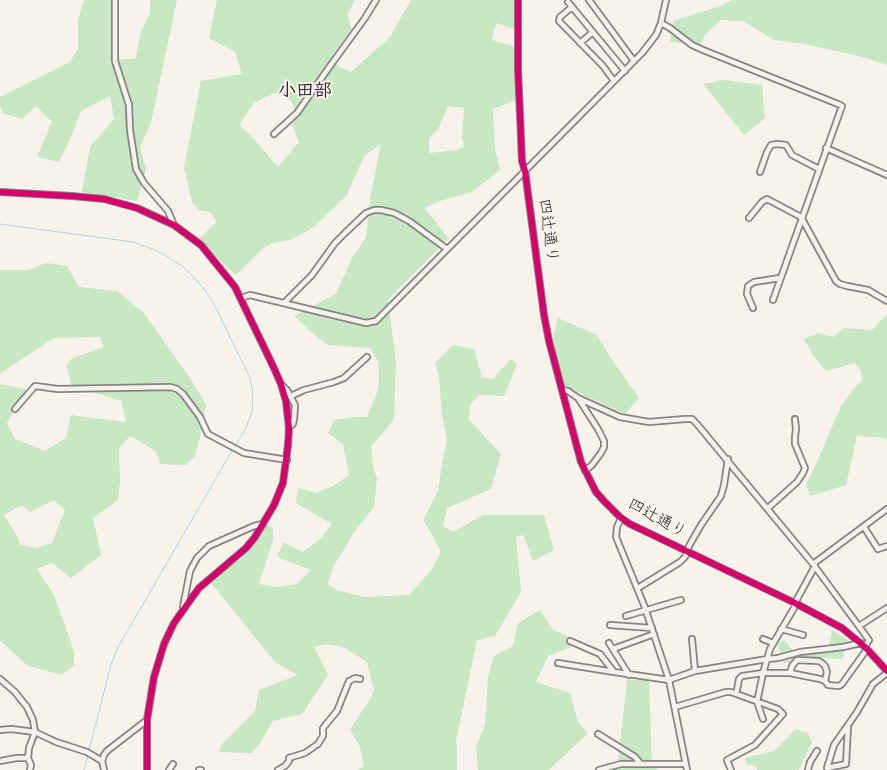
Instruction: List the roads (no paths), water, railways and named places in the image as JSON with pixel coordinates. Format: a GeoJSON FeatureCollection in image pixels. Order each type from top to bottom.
{"type":"FeatureCollection","features":[{"type":"Feature","properties":{"kind":"street"},"geometry":{"type":"LineString","coordinates":[[115,0],[115,61],[129,105],[130,130],[136,169],[144,183],[168,211],[174,225]]}},
{"type":"Feature","properties":{"kind":"street"},"geometry":{"type":"LineString","coordinates":[[274,134],[297,113],[365,18],[376,0]]}},
{"type":"Feature","properties":{"kind":"street","name":"四辻通り"},"geometry":{"type":"LineString","coordinates":[[518,0],[518,69],[522,161],[525,171],[544,315],[549,341],[580,457],[585,471],[596,492],[622,518],[643,531],[795,603],[842,628],[864,646],[887,672]]}},
{"type":"Feature","properties":{"kind":"street"},"geometry":{"type":"LineString","coordinates":[[588,0],[634,61]]}},
{"type":"Feature","properties":{"kind":"street"},"geometry":{"type":"LineString","coordinates":[[241,298],[250,295],[366,323],[376,320],[634,61],[656,35],[662,23],[666,0]]}},
{"type":"Feature","properties":{"kind":"street"},"geometry":{"type":"LineString","coordinates":[[568,2],[624,71]]}},
{"type":"Feature","properties":{"kind":"street"},"geometry":{"type":"LineString","coordinates":[[572,7],[560,18],[559,21],[603,66],[614,81]]}},
{"type":"Feature","properties":{"kind":"street"},"geometry":{"type":"LineString","coordinates":[[662,23],[692,45],[841,105],[841,109],[801,217],[773,300]]}},
{"type":"Feature","properties":{"kind":"street"},"geometry":{"type":"LineString","coordinates":[[580,43],[593,32]]}},
{"type":"Feature","properties":{"kind":"street"},"geometry":{"type":"LineString","coordinates":[[760,172],[771,145],[777,144],[786,145],[792,155],[819,169]]}},
{"type":"Feature","properties":{"kind":"street"},"geometry":{"type":"LineString","coordinates":[[826,148],[887,175]]}},
{"type":"Feature","properties":{"kind":"street"},"geometry":{"type":"LineString","coordinates":[[0,192],[104,199],[156,215],[174,225],[201,245],[235,287],[281,384],[286,401],[289,428],[283,483],[278,496],[263,524],[246,548],[199,588],[183,609],[174,623],[160,655],[154,677],[147,720],[147,770]]}},
{"type":"Feature","properties":{"kind":"street"},"geometry":{"type":"LineString","coordinates":[[749,218],[762,202],[767,200],[801,217],[836,281],[840,284],[868,290],[887,300]]}},
{"type":"Feature","properties":{"kind":"street"},"geometry":{"type":"LineString","coordinates":[[284,303],[312,274],[335,243],[363,216],[374,210],[394,213],[409,221],[447,249]]}},
{"type":"Feature","properties":{"kind":"street"},"geometry":{"type":"LineString","coordinates":[[753,308],[748,294],[748,286],[754,282],[780,278]]}},
{"type":"Feature","properties":{"kind":"street"},"geometry":{"type":"LineString","coordinates":[[291,396],[304,390],[344,378],[367,357]]}},
{"type":"Feature","properties":{"kind":"street"},"geometry":{"type":"LineString","coordinates":[[281,384],[291,396],[294,405],[293,424],[289,428]]}},
{"type":"Feature","properties":{"kind":"street"},"geometry":{"type":"LineString","coordinates":[[15,408],[35,386],[58,389],[170,387],[177,389],[183,394],[200,417],[208,434],[244,453],[286,460]]}},
{"type":"Feature","properties":{"kind":"street"},"geometry":{"type":"LineString","coordinates":[[562,390],[568,391],[578,398],[620,417],[641,421],[677,419],[692,420],[697,424],[728,459],[814,565],[869,640],[842,684],[834,686],[828,685],[825,681],[790,673],[763,673],[742,676],[739,679],[737,690]]}},
{"type":"Feature","properties":{"kind":"street"},"geometry":{"type":"LineString","coordinates":[[578,398],[604,441],[604,447],[601,453],[592,465],[585,471]]}},
{"type":"Feature","properties":{"kind":"street"},"geometry":{"type":"LineString","coordinates":[[768,508],[797,482],[803,473],[804,468],[795,444],[795,419]]}},
{"type":"Feature","properties":{"kind":"street"},"geometry":{"type":"LineString","coordinates":[[638,588],[680,562],[685,557],[701,525],[721,496],[728,459]]}},
{"type":"Feature","properties":{"kind":"street"},"geometry":{"type":"LineString","coordinates":[[763,720],[757,702],[767,659],[773,643],[794,608],[795,603],[814,565],[887,509]]}},
{"type":"Feature","properties":{"kind":"street"},"geometry":{"type":"LineString","coordinates":[[598,770],[621,764],[640,763],[688,768],[669,680],[638,588],[616,537],[617,527],[622,518]]}},
{"type":"Feature","properties":{"kind":"street"},"geometry":{"type":"LineString","coordinates":[[183,609],[190,571],[197,558],[210,546],[254,526],[263,524]]}},
{"type":"Feature","properties":{"kind":"street"},"geometry":{"type":"LineString","coordinates":[[864,527],[878,549],[887,546]]}},
{"type":"Feature","properties":{"kind":"street"},"geometry":{"type":"LineString","coordinates":[[626,616],[681,600]]}},
{"type":"Feature","properties":{"kind":"street"},"geometry":{"type":"LineString","coordinates":[[858,626],[887,608]]}},
{"type":"Feature","properties":{"kind":"street"},"geometry":{"type":"LineString","coordinates":[[610,625],[652,628]]}},
{"type":"Feature","properties":{"kind":"street"},"geometry":{"type":"LineString","coordinates":[[781,629],[803,635]]}},
{"type":"Feature","properties":{"kind":"street"},"geometry":{"type":"LineString","coordinates":[[613,649],[654,634]]}},
{"type":"Feature","properties":{"kind":"street"},"geometry":{"type":"LineString","coordinates":[[692,639],[695,671]]}},
{"type":"Feature","properties":{"kind":"street"},"geometry":{"type":"LineString","coordinates":[[763,639],[773,643]]}},
{"type":"Feature","properties":{"kind":"street"},"geometry":{"type":"LineString","coordinates":[[570,641],[600,654],[614,672]]}},
{"type":"Feature","properties":{"kind":"street"},"geometry":{"type":"LineString","coordinates":[[609,643],[629,674]]}},
{"type":"Feature","properties":{"kind":"street"},"geometry":{"type":"LineString","coordinates":[[558,663],[669,680],[695,671],[778,658],[800,652],[864,646]]}},
{"type":"Feature","properties":{"kind":"street"},"geometry":{"type":"LineString","coordinates":[[790,673],[792,666],[797,660],[819,662],[825,666],[827,672],[825,681]]}},
{"type":"Feature","properties":{"kind":"street"},"geometry":{"type":"LineString","coordinates":[[848,726],[846,764],[827,768],[834,745],[848,726],[874,684],[887,672]]}},
{"type":"Feature","properties":{"kind":"street"},"geometry":{"type":"LineString","coordinates":[[278,770],[285,766],[289,761],[289,758],[305,753],[318,744],[323,736],[323,728],[338,711],[349,681],[355,678],[360,679]]}},
{"type":"Feature","properties":{"kind":"street"},"geometry":{"type":"LineString","coordinates":[[0,679],[15,692],[28,707],[33,720],[35,732],[29,748],[28,758],[30,770]]}},
{"type":"Feature","properties":{"kind":"street"},"geometry":{"type":"LineString","coordinates":[[675,707],[726,692],[731,692],[778,709],[782,714],[755,745],[727,760],[731,770]]}},
{"type":"Feature","properties":{"kind":"street"},"geometry":{"type":"LineString","coordinates":[[104,770],[102,761],[107,751],[147,720]]}},
{"type":"Feature","properties":{"kind":"street"},"geometry":{"type":"LineString","coordinates":[[0,730],[11,729],[35,732],[56,742],[87,752],[102,761]]}},
{"type":"Feature","properties":{"kind":"street"},"geometry":{"type":"LineString","coordinates":[[598,734],[635,756],[640,763]]}},
{"type":"Feature","properties":{"kind":"street"},"geometry":{"type":"LineString","coordinates":[[808,770],[810,762],[817,750]]}},
{"type":"Feature","properties":{"kind":"street"},"geometry":{"type":"LineString","coordinates":[[0,761],[28,758]]}},
{"type":"Feature","properties":{"kind":"street"},"geometry":{"type":"LineString","coordinates":[[169,770],[173,764]]}},
{"type":"Feature","properties":{"kind":"waterway"},"geometry":{"type":"LineString","coordinates":[[0,224],[133,242],[165,255],[191,274],[213,302],[250,378],[253,394],[252,412],[245,430],[235,446]]}},
{"type":"Feature","properties":{"kind":"waterway"},"geometry":{"type":"LineString","coordinates":[[89,750],[111,665],[117,649],[233,449]]}},
{"type":"Feature","properties":{"kind":"waterway"},"geometry":{"type":"LineString","coordinates":[[84,770],[88,755]]}},
{"type":"Feature","properties":{"kind":"district","name":"小田部"},"geometry":{"type":"Point","coordinates":[305,94]}}]}
